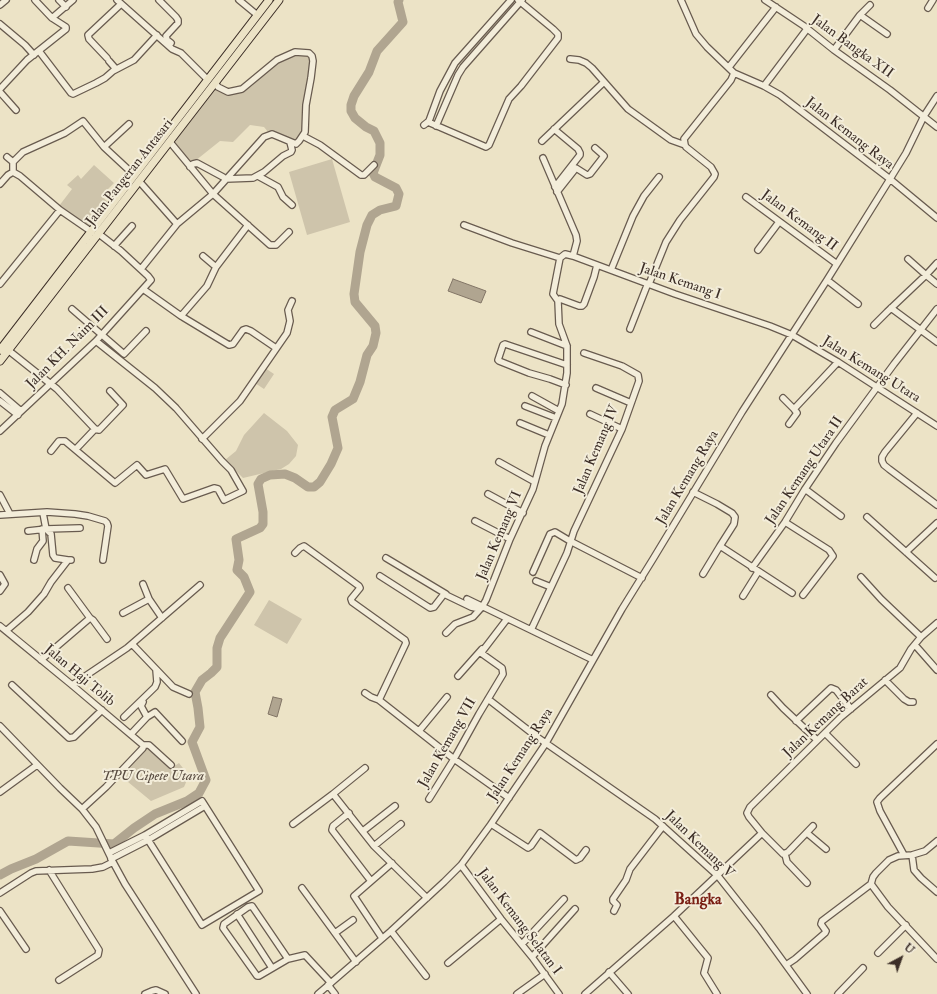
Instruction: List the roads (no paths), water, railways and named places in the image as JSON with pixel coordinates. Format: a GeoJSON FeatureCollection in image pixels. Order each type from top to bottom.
{"type":"FeatureCollection","features":[{"type":"Feature","properties":{"kind":"main road","name":"Jalan Pangeran Antasari"},"geometry":{"type":"LineString","coordinates":[[0,345],[132,173],[268,0]]}},
{"type":"Feature","properties":{"kind":"main road"},"geometry":{"type":"LineString","coordinates":[[0,350],[268,0]]}},
{"type":"Feature","properties":{"kind":"main road"},"geometry":{"type":"LineString","coordinates":[[0,357],[275,0]]}},
{"type":"Feature","properties":{"kind":"main road","name":"Jalan Pangeran Antasari"},"geometry":{"type":"LineString","coordinates":[[0,361],[279,0]]}},
{"type":"Feature","properties":{"kind":"street"},"geometry":{"type":"LineString","coordinates":[[0,5],[6,0]]}},
{"type":"Feature","properties":{"kind":"street"},"geometry":{"type":"LineString","coordinates":[[16,110],[0,91],[36,53],[66,28],[52,18],[35,0]]}},
{"type":"Feature","properties":{"kind":"street"},"geometry":{"type":"LineString","coordinates":[[59,0],[66,7]]}},
{"type":"Feature","properties":{"kind":"street"},"geometry":{"type":"LineString","coordinates":[[52,18],[73,0]]}},
{"type":"Feature","properties":{"kind":"street"},"geometry":{"type":"LineString","coordinates":[[159,0],[178,20],[178,23],[166,36],[167,40],[206,78]]}},
{"type":"Feature","properties":{"kind":"street"},"geometry":{"type":"LineString","coordinates":[[239,0],[256,14]]}},
{"type":"Feature","properties":{"kind":"street"},"geometry":{"type":"LineString","coordinates":[[436,126],[458,75],[463,67],[520,1],[553,29],[558,34],[558,38],[521,86],[509,99],[489,146],[486,147],[436,126],[426,124],[440,91],[455,62],[511,0]]}},
{"type":"Feature","properties":{"kind":"street","name":"Jalan Kemang Raya"},"geometry":{"type":"LineString","coordinates":[[318,994],[427,898],[461,865],[491,824],[546,743],[622,609],[693,492],[890,179],[780,95],[764,86],[734,73],[696,34],[681,0]]}},
{"type":"Feature","properties":{"kind":"street","name":"Jalan Bangka XII"},"geometry":{"type":"LineString","coordinates":[[765,0],[890,90],[937,127]]}},
{"type":"Feature","properties":{"kind":"street"},"geometry":{"type":"LineString","coordinates":[[928,8],[933,0]]}},
{"type":"Feature","properties":{"kind":"street"},"geometry":{"type":"LineString","coordinates":[[116,69],[90,40],[88,35],[119,2],[172,49],[181,53]]}},
{"type":"Feature","properties":{"kind":"street"},"geometry":{"type":"LineString","coordinates":[[834,50],[860,15],[870,6]]}},
{"type":"Feature","properties":{"kind":"street"},"geometry":{"type":"LineString","coordinates":[[729,67],[776,7]]}},
{"type":"Feature","properties":{"kind":"street"},"geometry":{"type":"LineString","coordinates":[[860,15],[888,34]]}},
{"type":"Feature","properties":{"kind":"street"},"geometry":{"type":"LineString","coordinates":[[0,24],[36,53],[73,94],[101,81],[116,69],[134,60],[157,36]]}},
{"type":"Feature","properties":{"kind":"street"},"geometry":{"type":"LineString","coordinates":[[764,86],[807,29]]}},
{"type":"Feature","properties":{"kind":"street"},"geometry":{"type":"LineString","coordinates":[[99,234],[141,270],[177,224],[213,194],[264,137],[272,134],[296,144],[303,136],[305,132],[306,105],[313,61],[312,56],[308,53],[295,52],[277,60],[242,89],[228,92],[215,84]]}},
{"type":"Feature","properties":{"kind":"street"},"geometry":{"type":"LineString","coordinates":[[570,59],[579,60],[586,63],[635,115],[671,140],[684,145],[711,167],[715,174],[680,220],[662,249],[630,329]]}},
{"type":"Feature","properties":{"kind":"street"},"geometry":{"type":"LineString","coordinates":[[684,145],[686,135],[731,80],[734,73]]}},
{"type":"Feature","properties":{"kind":"street"},"geometry":{"type":"LineString","coordinates":[[542,141],[604,82]]}},
{"type":"Feature","properties":{"kind":"street"},"geometry":{"type":"LineString","coordinates":[[937,96],[924,116],[906,153],[890,179],[937,218]]}},
{"type":"Feature","properties":{"kind":"street"},"geometry":{"type":"LineString","coordinates":[[13,172],[14,162],[23,152],[65,133],[83,121],[104,147],[132,173]]}},
{"type":"Feature","properties":{"kind":"street"},"geometry":{"type":"LineString","coordinates":[[104,147],[129,124]]}},
{"type":"Feature","properties":{"kind":"street"},"geometry":{"type":"LineString","coordinates":[[554,129],[578,149],[580,153],[556,189]]}},
{"type":"Feature","properties":{"kind":"street"},"geometry":{"type":"LineString","coordinates":[[303,136],[361,175],[364,175],[374,165]]}},
{"type":"Feature","properties":{"kind":"street"},"geometry":{"type":"LineString","coordinates":[[170,142],[213,194],[270,245],[276,245],[289,232]]}},
{"type":"Feature","properties":{"kind":"street"},"geometry":{"type":"LineString","coordinates":[[190,167],[197,163],[226,179],[247,179],[258,176],[283,156],[291,152],[292,148],[290,142]]}},
{"type":"Feature","properties":{"kind":"street"},"geometry":{"type":"LineString","coordinates":[[556,189],[576,168],[587,175],[590,174],[604,156],[595,148]]}},
{"type":"Feature","properties":{"kind":"street"},"geometry":{"type":"LineString","coordinates":[[7,157],[14,162]]}},
{"type":"Feature","properties":{"kind":"street"},"geometry":{"type":"LineString","coordinates":[[543,158],[577,239],[572,256]]}},
{"type":"Feature","properties":{"kind":"street"},"geometry":{"type":"LineString","coordinates":[[0,184],[8,174],[13,172]]}},
{"type":"Feature","properties":{"kind":"street"},"geometry":{"type":"LineString","coordinates":[[13,172],[20,176],[60,210],[89,230]]}},
{"type":"Feature","properties":{"kind":"street"},"geometry":{"type":"LineString","coordinates":[[258,176],[278,187],[283,197],[292,205]]}},
{"type":"Feature","properties":{"kind":"street"},"geometry":{"type":"LineString","coordinates":[[611,270],[632,216],[659,177]]}},
{"type":"Feature","properties":{"kind":"street"},"geometry":{"type":"LineString","coordinates":[[139,181],[177,224]]}},
{"type":"Feature","properties":{"kind":"street","name":"Jalan Kemang II"},"geometry":{"type":"LineString","coordinates":[[746,197],[837,264]]}},
{"type":"Feature","properties":{"kind":"street"},"geometry":{"type":"LineString","coordinates":[[0,284],[60,210]]}},
{"type":"Feature","properties":{"kind":"street"},"geometry":{"type":"LineString","coordinates":[[758,250],[779,222]]}},
{"type":"Feature","properties":{"kind":"street"},"geometry":{"type":"LineString","coordinates":[[181,316],[209,284],[216,267],[248,225]]}},
{"type":"Feature","properties":{"kind":"street"},"geometry":{"type":"LineString","coordinates":[[464,225],[512,243],[560,258]]}},
{"type":"Feature","properties":{"kind":"street"},"geometry":{"type":"LineString","coordinates":[[114,246],[132,226]]}},
{"type":"Feature","properties":{"kind":"street","name":"Jalan Kemang I"},"geometry":{"type":"LineString","coordinates":[[560,258],[565,254],[572,256],[792,335]]}},
{"type":"Feature","properties":{"kind":"street"},"geometry":{"type":"LineString","coordinates":[[203,256],[216,267]]}},
{"type":"Feature","properties":{"kind":"street","name":"Jalan Kemang VI"},"geometry":{"type":"LineString","coordinates":[[481,608],[495,580],[510,539],[535,482],[549,435],[559,411],[566,385],[567,346],[559,324],[558,302],[553,294],[560,258]]}},
{"type":"Feature","properties":{"kind":"street"},"geometry":{"type":"LineString","coordinates":[[908,259],[937,284]]}},
{"type":"Feature","properties":{"kind":"street"},"geometry":{"type":"LineString","coordinates":[[874,326],[937,263]]}},
{"type":"Feature","properties":{"kind":"street"},"geometry":{"type":"LineString","coordinates":[[560,299],[579,306],[584,304],[597,265]]}},
{"type":"Feature","properties":{"kind":"street","name":"Jalan KH. Naim III"},"geometry":{"type":"LineString","coordinates":[[0,431],[52,384],[96,341],[151,280],[141,270]]}},
{"type":"Feature","properties":{"kind":"street"},"geometry":{"type":"LineString","coordinates":[[827,280],[858,304]]}},
{"type":"Feature","properties":{"kind":"street"},"geometry":{"type":"LineString","coordinates":[[143,289],[181,316],[229,345],[233,344],[243,330],[246,329],[276,348]]}},
{"type":"Feature","properties":{"kind":"street"},"geometry":{"type":"LineString","coordinates":[[202,438],[240,401],[289,329],[290,321],[288,310],[292,301]]}},
{"type":"Feature","properties":{"kind":"street"},"geometry":{"type":"LineString","coordinates":[[891,308],[937,342]]}},
{"type":"Feature","properties":{"kind":"street"},"geometry":{"type":"LineString","coordinates":[[72,309],[124,354],[146,331]]}},
{"type":"Feature","properties":{"kind":"street","name":"Jalan Kemang Utara II"},"geometry":{"type":"LineString","coordinates":[[752,568],[785,522],[836,443],[937,309]]}},
{"type":"Feature","properties":{"kind":"street"},"geometry":{"type":"LineString","coordinates":[[532,332],[567,346]]}},
{"type":"Feature","properties":{"kind":"street","name":"Jalan Kemang Utara"},"geometry":{"type":"LineString","coordinates":[[792,335],[838,362],[937,426]]}},
{"type":"Feature","properties":{"kind":"street"},"geometry":{"type":"LineString","coordinates":[[51,451],[59,441],[65,441],[114,482],[138,465],[146,475],[165,469],[183,499],[214,488],[218,489],[224,500],[242,493],[243,490],[231,470],[166,397],[96,341]]}},
{"type":"Feature","properties":{"kind":"street"},"geometry":{"type":"LineString","coordinates":[[566,385],[550,378],[529,373],[498,360],[503,345],[505,344],[567,365]]}},
{"type":"Feature","properties":{"kind":"street"},"geometry":{"type":"LineString","coordinates":[[8,350],[52,384],[95,428],[99,430],[123,405],[110,391]]}},
{"type":"Feature","properties":{"kind":"street"},"geometry":{"type":"LineString","coordinates":[[584,353],[622,366],[638,375],[639,381],[631,403]]}},
{"type":"Feature","properties":{"kind":"street"},"geometry":{"type":"LineString","coordinates":[[794,409],[838,362]]}},
{"type":"Feature","properties":{"kind":"street","name":"Jalan Kemang IV"},"geometry":{"type":"LineString","coordinates":[[531,630],[622,429],[631,403],[596,388]]}},
{"type":"Feature","properties":{"kind":"street"},"geometry":{"type":"LineString","coordinates":[[0,393],[20,413]]}},
{"type":"Feature","properties":{"kind":"street"},"geometry":{"type":"LineString","coordinates":[[532,396],[559,411]]}},
{"type":"Feature","properties":{"kind":"street"},"geometry":{"type":"LineString","coordinates":[[783,398],[797,413],[789,424]]}},
{"type":"Feature","properties":{"kind":"street"},"geometry":{"type":"LineString","coordinates":[[0,401],[20,413]]}},
{"type":"Feature","properties":{"kind":"street"},"geometry":{"type":"LineString","coordinates":[[525,406],[556,418]]}},
{"type":"Feature","properties":{"kind":"street"},"geometry":{"type":"LineString","coordinates":[[916,413],[885,452],[882,457],[882,461],[889,470],[937,505]]}},
{"type":"Feature","properties":{"kind":"street"},"geometry":{"type":"LineString","coordinates":[[590,414],[622,429]]}},
{"type":"Feature","properties":{"kind":"street"},"geometry":{"type":"LineString","coordinates":[[520,423],[549,435]]}},
{"type":"Feature","properties":{"kind":"street"},"geometry":{"type":"LineString","coordinates":[[76,449],[95,428]]}},
{"type":"Feature","properties":{"kind":"street"},"geometry":{"type":"LineString","coordinates":[[499,462],[535,482]]}},
{"type":"Feature","properties":{"kind":"street"},"geometry":{"type":"LineString","coordinates":[[805,489],[841,516]]}},
{"type":"Feature","properties":{"kind":"street"},"geometry":{"type":"LineString","coordinates":[[693,492],[717,504],[732,513],[735,517],[734,524],[703,574]]}},
{"type":"Feature","properties":{"kind":"street"},"geometry":{"type":"LineString","coordinates":[[488,494],[522,513]]}},
{"type":"Feature","properties":{"kind":"street"},"geometry":{"type":"LineString","coordinates":[[0,495],[10,514]]}},
{"type":"Feature","properties":{"kind":"street"},"geometry":{"type":"LineString","coordinates":[[34,560],[37,549],[43,541],[43,513]]}},
{"type":"Feature","properties":{"kind":"street"},"geometry":{"type":"LineString","coordinates":[[0,515],[43,513],[88,516],[107,523],[103,560]]}},
{"type":"Feature","properties":{"kind":"street"},"geometry":{"type":"LineString","coordinates":[[867,517],[935,578]]}},
{"type":"Feature","properties":{"kind":"street"},"geometry":{"type":"LineString","coordinates":[[475,521],[510,539]]}},
{"type":"Feature","properties":{"kind":"street"},"geometry":{"type":"LineString","coordinates":[[785,522],[829,550],[833,556],[803,595]]}},
{"type":"Feature","properties":{"kind":"street"},"geometry":{"type":"LineString","coordinates":[[906,552],[937,524]]}},
{"type":"Feature","properties":{"kind":"street"},"geometry":{"type":"LineString","coordinates":[[28,531],[80,528]]}},
{"type":"Feature","properties":{"kind":"street"},"geometry":{"type":"LineString","coordinates":[[6,630],[28,612],[70,560],[55,558],[53,555],[51,534],[44,529]]}},
{"type":"Feature","properties":{"kind":"street"},"geometry":{"type":"LineString","coordinates":[[533,572],[552,532],[559,534],[642,578]]}},
{"type":"Feature","properties":{"kind":"street"},"geometry":{"type":"LineString","coordinates":[[295,553],[304,546],[359,586],[360,588],[352,598],[351,602],[405,640],[406,643],[379,700]]}},
{"type":"Feature","properties":{"kind":"street"},"geometry":{"type":"LineString","coordinates":[[720,546],[792,593]]}},
{"type":"Feature","properties":{"kind":"street"},"geometry":{"type":"LineString","coordinates":[[386,558],[471,607],[481,608]]}},
{"type":"Feature","properties":{"kind":"street"},"geometry":{"type":"LineString","coordinates":[[743,596],[758,572]]}},
{"type":"Feature","properties":{"kind":"street"},"geometry":{"type":"LineString","coordinates":[[0,575],[5,584],[0,591]]}},
{"type":"Feature","properties":{"kind":"street"},"geometry":{"type":"LineString","coordinates":[[380,576],[430,608],[434,607],[442,595],[447,594]]}},
{"type":"Feature","properties":{"kind":"street"},"geometry":{"type":"LineString","coordinates":[[861,577],[921,638]]}},
{"type":"Feature","properties":{"kind":"street"},"geometry":{"type":"LineString","coordinates":[[536,581],[551,587]]}},
{"type":"Feature","properties":{"kind":"street"},"geometry":{"type":"LineString","coordinates":[[143,584],[149,599],[162,618]]}},
{"type":"Feature","properties":{"kind":"street"},"geometry":{"type":"LineString","coordinates":[[72,685],[132,644],[200,585]]}},
{"type":"Feature","properties":{"kind":"street"},"geometry":{"type":"LineString","coordinates":[[68,588],[90,618],[108,639]]}},
{"type":"Feature","properties":{"kind":"street"},"geometry":{"type":"LineString","coordinates":[[123,613],[149,599]]}},
{"type":"Feature","properties":{"kind":"street"},"geometry":{"type":"LineString","coordinates":[[467,599],[481,608],[593,660]]}},
{"type":"Feature","properties":{"kind":"street"},"geometry":{"type":"LineString","coordinates":[[446,633],[455,624],[473,617],[481,608]]}},
{"type":"Feature","properties":{"kind":"street"},"geometry":{"type":"LineString","coordinates":[[41,660],[90,618]]}},
{"type":"Feature","properties":{"kind":"street"},"geometry":{"type":"LineString","coordinates":[[458,676],[507,619]]}},
{"type":"Feature","properties":{"kind":"street"},"geometry":{"type":"LineString","coordinates":[[488,700],[504,674],[502,668],[481,653],[507,619]]}},
{"type":"Feature","properties":{"kind":"street","name":"Jalan Kemang Barat"},"geometry":{"type":"LineString","coordinates":[[807,883],[787,862],[784,854],[781,853],[762,833],[748,815],[749,809],[817,740],[900,668],[915,645],[937,623]]}},
{"type":"Feature","properties":{"kind":"street","name":"Jalan Haji Tolib"},"geometry":{"type":"LineString","coordinates":[[0,626],[131,734],[142,745],[149,745],[171,765]]}},
{"type":"Feature","properties":{"kind":"street"},"geometry":{"type":"LineString","coordinates":[[132,644],[174,688],[190,694]]}},
{"type":"Feature","properties":{"kind":"street"},"geometry":{"type":"LineString","coordinates":[[915,645],[937,670]]}},
{"type":"Feature","properties":{"kind":"street"},"geometry":{"type":"LineString","coordinates":[[124,717],[155,687],[157,681],[156,670]]}},
{"type":"Feature","properties":{"kind":"street"},"geometry":{"type":"LineString","coordinates":[[886,680],[901,696],[909,702],[913,702]]}},
{"type":"Feature","properties":{"kind":"street"},"geometry":{"type":"LineString","coordinates":[[12,684],[69,738],[74,737],[102,710]]}},
{"type":"Feature","properties":{"kind":"street"},"geometry":{"type":"LineString","coordinates":[[796,721],[831,688],[836,690],[851,709]]}},
{"type":"Feature","properties":{"kind":"street"},"geometry":{"type":"LineString","coordinates":[[365,693],[379,700],[454,759],[509,798]]}},
{"type":"Feature","properties":{"kind":"street"},"geometry":{"type":"LineString","coordinates":[[771,696],[817,740]]}},
{"type":"Feature","properties":{"kind":"street"},"geometry":{"type":"LineString","coordinates":[[419,731],[447,697]]}},
{"type":"Feature","properties":{"kind":"street","name":"Jalan Kemang VII"},"geometry":{"type":"LineString","coordinates":[[429,799],[454,759],[478,714],[488,700],[546,743]]}},
{"type":"Feature","properties":{"kind":"street"},"geometry":{"type":"LineString","coordinates":[[143,702],[141,706],[147,717]]}},
{"type":"Feature","properties":{"kind":"street"},"geometry":{"type":"LineString","coordinates":[[131,734],[147,717],[155,712],[182,741]]}},
{"type":"Feature","properties":{"kind":"street"},"geometry":{"type":"LineString","coordinates":[[0,726],[82,809],[96,826],[112,861],[196,994]]}},
{"type":"Feature","properties":{"kind":"street"},"geometry":{"type":"LineString","coordinates":[[825,733],[856,764]]}},
{"type":"Feature","properties":{"kind":"street","name":"Jalan Kemang V"},"geometry":{"type":"LineString","coordinates":[[546,743],[646,812],[718,876],[786,965],[804,993]]}},
{"type":"Feature","properties":{"kind":"street"},"geometry":{"type":"LineString","coordinates":[[904,855],[880,811],[877,802],[937,744]]}},
{"type":"Feature","properties":{"kind":"street"},"geometry":{"type":"LineString","coordinates":[[82,809],[106,787],[143,748],[142,745]]}},
{"type":"Feature","properties":{"kind":"street"},"geometry":{"type":"LineString","coordinates":[[0,792],[37,765]]}},
{"type":"Feature","properties":{"kind":"street"},"geometry":{"type":"LineString","coordinates":[[293,824],[365,768]]}},
{"type":"Feature","properties":{"kind":"street"},"geometry":{"type":"LineString","coordinates":[[333,794],[374,846],[427,898]]}},
{"type":"Feature","properties":{"kind":"street"},"geometry":{"type":"LineString","coordinates":[[0,893],[31,873],[42,870],[92,868],[103,866],[202,801],[259,890],[205,925],[201,924],[146,838]]}},
{"type":"Feature","properties":{"kind":"street"},"geometry":{"type":"LineString","coordinates":[[109,852],[146,838],[205,806]]}},
{"type":"Feature","properties":{"kind":"street"},"geometry":{"type":"LineString","coordinates":[[363,831],[395,806]]}},
{"type":"Feature","properties":{"kind":"street"},"geometry":{"type":"LineString","coordinates":[[349,813],[333,826],[332,830],[371,881]]}},
{"type":"Feature","properties":{"kind":"street"},"geometry":{"type":"LineString","coordinates":[[374,846],[401,824]]}},
{"type":"Feature","properties":{"kind":"street"},"geometry":{"type":"LineString","coordinates":[[491,824],[528,848],[540,833],[576,860],[580,858],[586,850]]}},
{"type":"Feature","properties":{"kind":"street"},"geometry":{"type":"LineString","coordinates":[[614,911],[617,906],[613,899],[626,880],[631,866],[663,826]]}},
{"type":"Feature","properties":{"kind":"street"},"geometry":{"type":"LineString","coordinates":[[784,854],[788,852],[813,826]]}},
{"type":"Feature","properties":{"kind":"street"},"geometry":{"type":"LineString","coordinates":[[807,832],[826,849]]}},
{"type":"Feature","properties":{"kind":"street"},"geometry":{"type":"LineString","coordinates":[[585,994],[718,876],[762,833]]}},
{"type":"Feature","properties":{"kind":"street"},"geometry":{"type":"LineString","coordinates":[[786,965],[825,933],[821,924],[822,922],[871,884],[876,873],[889,860],[904,855],[912,855],[925,851],[937,841]]}},
{"type":"Feature","properties":{"kind":"street"},"geometry":{"type":"LineString","coordinates":[[912,855],[913,865],[917,874],[937,892]]}},
{"type":"Feature","properties":{"kind":"street"},"geometry":{"type":"LineString","coordinates":[[382,938],[354,897],[392,863]]}},
{"type":"Feature","properties":{"kind":"street","name":"Jalan Kemang Selatan I"},"geometry":{"type":"LineString","coordinates":[[461,865],[501,919],[532,956],[559,994]]}},
{"type":"Feature","properties":{"kind":"street"},"geometry":{"type":"LineString","coordinates":[[49,870],[99,950],[98,955],[59,980]]}},
{"type":"Feature","properties":{"kind":"street"},"geometry":{"type":"LineString","coordinates":[[871,884],[888,907],[937,959]]}},
{"type":"Feature","properties":{"kind":"street"},"geometry":{"type":"LineString","coordinates":[[302,888],[356,962]]}},
{"type":"Feature","properties":{"kind":"street"},"geometry":{"type":"LineString","coordinates":[[522,944],[564,899]]}},
{"type":"Feature","properties":{"kind":"street"},"geometry":{"type":"LineString","coordinates":[[288,958],[253,907],[248,907],[236,914],[224,924],[223,928],[257,976],[288,958],[303,955],[329,984],[335,994]]}},
{"type":"Feature","properties":{"kind":"street"},"geometry":{"type":"LineString","coordinates":[[532,956],[575,909]]}},
{"type":"Feature","properties":{"kind":"street"},"geometry":{"type":"LineString","coordinates":[[0,911],[26,948]]}},
{"type":"Feature","properties":{"kind":"street"},"geometry":{"type":"LineString","coordinates":[[236,914],[272,968]]}},
{"type":"Feature","properties":{"kind":"street"},"geometry":{"type":"LineString","coordinates":[[674,916],[708,958],[704,973],[717,994]]}},
{"type":"Feature","properties":{"kind":"street"},"geometry":{"type":"LineString","coordinates":[[448,963],[501,919]]}},
{"type":"Feature","properties":{"kind":"street"},"geometry":{"type":"LineString","coordinates":[[335,933],[353,920]]}},
{"type":"Feature","properties":{"kind":"street"},"geometry":{"type":"LineString","coordinates":[[878,953],[906,926]]}},
{"type":"Feature","properties":{"kind":"street"},"geometry":{"type":"LineString","coordinates":[[390,931],[426,976]]}},
{"type":"Feature","properties":{"kind":"street"},"geometry":{"type":"LineString","coordinates":[[838,994],[863,968]]}},
{"type":"Feature","properties":{"kind":"street"},"geometry":{"type":"LineString","coordinates":[[609,972],[628,994]]}},
{"type":"Feature","properties":{"kind":"street"},"geometry":{"type":"LineString","coordinates":[[517,994],[544,974]]}},
{"type":"Feature","properties":{"kind":"street"},"geometry":{"type":"LineString","coordinates":[[146,994],[156,990],[165,994]]}},
{"type":"Feature","properties":{"kind":"waterway"},"geometry":{"type":"LineString","coordinates":[[0,875],[36,859],[68,841],[114,844],[155,814],[187,801],[199,793],[206,780],[192,742],[200,727],[195,692],[202,680],[217,667],[217,648],[220,638],[250,592],[244,577],[237,570],[239,560],[236,539],[260,528],[263,524],[263,512],[258,484],[261,479],[270,475],[285,474],[295,478],[308,487],[314,487],[320,482],[331,464],[338,448],[332,417],[335,410],[353,399],[360,382],[367,355],[373,346],[376,333],[375,326],[355,302],[354,294],[360,252],[367,225],[372,215],[380,210],[396,206],[399,194],[396,188],[375,177],[373,173],[380,155],[380,143],[374,131],[366,127],[355,118],[351,111],[351,105],[354,96],[369,72],[377,51],[403,22],[398,2],[399,0]]}},
{"type":"Feature","properties":{"kind":"district","name":"Bangka"},"geometry":{"type":"Point","coordinates":[698,901]}},
{"type":"Feature","properties":{"kind":"park label","name":"TPU Cipete Utara"},"geometry":{"type":"Point","coordinates":[153,777]}}]}
